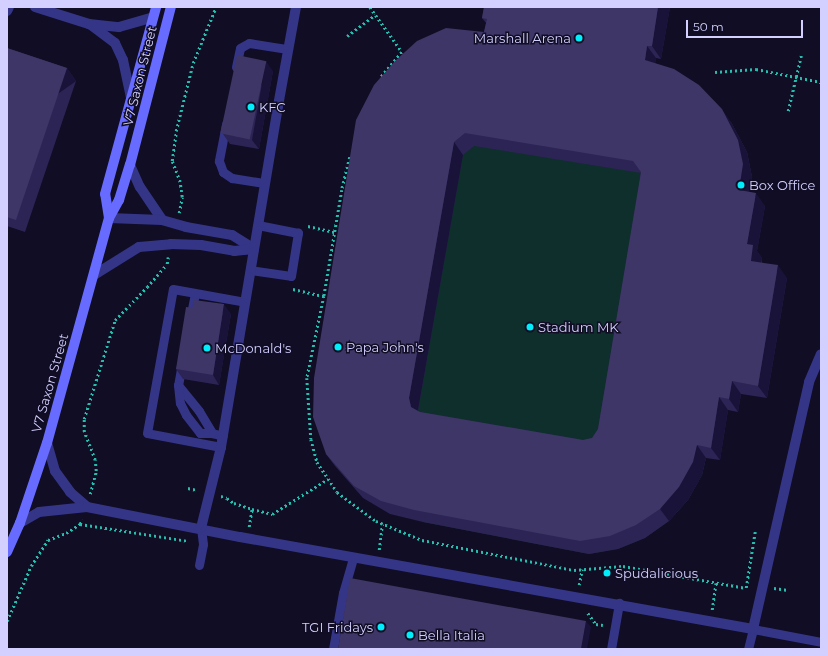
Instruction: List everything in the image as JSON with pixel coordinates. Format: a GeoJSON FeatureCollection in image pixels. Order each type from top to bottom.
{"type":"FeatureCollection","features":[{"type":"Feature","properties":{"kind":"main road","name":"V7 Saxon Street"},"geometry":{"type":"LineString","coordinates":[[7,552],[20,523],[47,443],[94,275],[108,218],[119,200],[130,165],[171,7]]}},
{"type":"Feature","properties":{"kind":"main road","name":"V7 Saxon Street"},"geometry":{"type":"LineString","coordinates":[[108,218],[105,194],[154,12]]}},
{"type":"Feature","properties":{"kind":"street"},"geometry":{"type":"LineString","coordinates":[[7,11],[9,7]]}},
{"type":"Feature","properties":{"kind":"street"},"geometry":{"type":"LineString","coordinates":[[35,7],[90,24],[119,28],[154,12]]}},
{"type":"Feature","properties":{"kind":"street"},"geometry":{"type":"LineString","coordinates":[[201,528],[221,447],[296,7]]}},
{"type":"Feature","properties":{"kind":"street"},"geometry":{"type":"LineString","coordinates":[[90,24],[115,43],[123,60],[131,98]]}},
{"type":"Feature","properties":{"kind":"street"},"geometry":{"type":"LineString","coordinates":[[130,165],[140,187],[162,220]]}},
{"type":"Feature","properties":{"kind":"street"},"geometry":{"type":"LineString","coordinates":[[108,218],[162,220],[232,235],[254,249]]}},
{"type":"Feature","properties":{"kind":"street"},"geometry":{"type":"LineString","coordinates":[[94,275],[139,247],[171,244],[201,245],[234,251],[254,249]]}},
{"type":"Feature","properties":{"kind":"street"},"geometry":{"type":"LineString","coordinates":[[20,523],[40,512],[87,507],[247,538],[619,603],[753,629],[809,382],[821,354]]}},
{"type":"Feature","properties":{"kind":"street"},"geometry":{"type":"LineString","coordinates":[[47,443],[55,471],[70,492],[87,507]]}},
{"type":"Feature","properties":{"kind":"lane"},"geometry":{"type":"LineString","coordinates":[[234,78],[240,48],[249,43],[288,49]]}},
{"type":"Feature","properties":{"kind":"lane"},"geometry":{"type":"LineString","coordinates":[[228,116],[219,161],[223,172],[232,178],[265,183]]}},
{"type":"Feature","properties":{"kind":"lane"},"geometry":{"type":"LineString","coordinates":[[250,270],[291,276],[298,233],[258,225]]}},
{"type":"Feature","properties":{"kind":"lane"},"geometry":{"type":"LineString","coordinates":[[221,447],[147,432],[173,289],[245,302]]}},
{"type":"Feature","properties":{"kind":"lane"},"geometry":{"type":"LineString","coordinates":[[188,332],[195,293]]}},
{"type":"Feature","properties":{"kind":"lane"},"geometry":{"type":"LineString","coordinates":[[184,354],[178,385],[180,403],[186,415],[200,433],[212,433],[223,436]]}},
{"type":"Feature","properties":{"kind":"lane"},"geometry":{"type":"LineString","coordinates":[[178,385],[199,411],[212,433]]}},
{"type":"Feature","properties":{"kind":"lane"},"geometry":{"type":"LineString","coordinates":[[199,565],[203,544],[201,528]]}},
{"type":"Feature","properties":{"kind":"lane"},"geometry":{"type":"LineString","coordinates":[[333,649],[343,592],[353,557]]}},
{"type":"Feature","properties":{"kind":"lane"},"geometry":{"type":"LineString","coordinates":[[611,649],[619,603]]}},
{"type":"Feature","properties":{"kind":"lane"},"geometry":{"type":"LineString","coordinates":[[748,649],[753,629],[821,642]]}},
{"type":"Feature","properties":{"kind":"path"},"geometry":{"type":"LineString","coordinates":[[177,224],[182,197],[180,182],[172,160],[176,131],[193,63],[216,7]]}},
{"type":"Feature","properties":{"kind":"path"},"geometry":{"type":"LineString","coordinates":[[370,7],[402,52],[382,75],[379,81]]}},
{"type":"Feature","properties":{"kind":"path"},"geometry":{"type":"LineString","coordinates":[[348,36],[375,15]]}},
{"type":"Feature","properties":{"kind":"path"},"geometry":{"type":"LineString","coordinates":[[788,111],[801,56]]}},
{"type":"Feature","properties":{"kind":"path"},"geometry":{"type":"LineString","coordinates":[[715,72],[756,69],[821,82]]}},
{"type":"Feature","properties":{"kind":"path"},"geometry":{"type":"LineString","coordinates":[[351,154],[342,190],[324,296],[307,378],[311,439],[317,462],[337,492],[376,521],[422,540],[574,570],[624,566],[746,588],[755,532]]}},
{"type":"Feature","properties":{"kind":"path"},"geometry":{"type":"LineString","coordinates":[[7,621],[31,566],[48,540],[66,533],[80,524],[87,507],[96,471],[95,460],[84,432],[84,419],[115,320],[147,287],[166,264],[171,244]]}},
{"type":"Feature","properties":{"kind":"path"},"geometry":{"type":"LineString","coordinates":[[247,538],[252,509],[272,514],[328,479]]}},
{"type":"Feature","properties":{"kind":"path"},"geometry":{"type":"LineString","coordinates":[[710,620],[716,583]]}},
{"type":"Feature","properties":{"kind":"green space","name":"Stadium MK"},"geometry":{"type":"Polygon","coordinates":[[[731,122],[747,152],[752,177],[706,458],[702,475],[688,500],[669,521],[645,538],[618,549],[589,554],[423,522],[365,133],[731,122]]]}},
{"type":"Feature","properties":{"kind":"building","name":"Stadium MK"},"geometry":{"type":"Polygon","coordinates":[[[484,7],[658,7],[652,46],[647,46],[645,60],[674,69],[699,85],[722,109],[738,140],[743,164],[739,190],[756,193],[747,244],[753,245],[751,261],[778,265],[758,386],[732,381],[729,399],[719,397],[711,448],[697,445],[693,462],[679,487],[660,509],[636,525],[610,536],[580,541],[414,510],[381,501],[354,486],[326,454],[313,417],[314,378],[356,120],[374,85],[395,61],[417,41],[446,28],[484,32],[487,19],[482,18],[484,7]],[[465,133],[454,142],[409,398],[411,407],[420,412],[583,440],[592,438],[598,429],[641,172],[633,161],[465,133]]]}},
{"type":"Feature","properties":{"kind":"building"},"geometry":{"type":"Polygon","coordinates":[[[7,48],[67,68],[16,220],[7,217],[7,48]]]}},
{"type":"Feature","properties":{"kind":"building"},"geometry":{"type":"Polygon","coordinates":[[[237,55],[266,61],[250,139],[220,133],[237,55]]]}},
{"type":"Feature","properties":{"kind":"building","name":"McDonald's"},"geometry":{"type":"Polygon","coordinates":[[[194,300],[224,304],[213,375],[176,369],[186,307],[193,308],[194,300]]]}},
{"type":"Feature","properties":{"kind":"building"},"geometry":{"type":"Polygon","coordinates":[[[350,578],[586,621],[581,649],[338,649],[350,578]]]}},
{"type":"Feature","properties":{"kind":"place","name":"Marshall Arena"},"geometry":{"type":"Point","coordinates":[579,38]}},
{"type":"Feature","properties":{"kind":"place","name":"KFC"},"geometry":{"type":"Point","coordinates":[251,107]}},
{"type":"Feature","properties":{"kind":"place","name":"Box Office"},"geometry":{"type":"Point","coordinates":[741,185]}},
{"type":"Feature","properties":{"kind":"place","name":"Stadium MK"},"geometry":{"type":"Point","coordinates":[530,327]}},
{"type":"Feature","properties":{"kind":"place","name":"Papa John's"},"geometry":{"type":"Point","coordinates":[338,347]}},
{"type":"Feature","properties":{"kind":"place","name":"McDonald's"},"geometry":{"type":"Point","coordinates":[207,348]}},
{"type":"Feature","properties":{"kind":"place","name":"Spudalicious"},"geometry":{"type":"Point","coordinates":[607,573]}},
{"type":"Feature","properties":{"kind":"place","name":"TGI Fridays"},"geometry":{"type":"Point","coordinates":[381,627]}},
{"type":"Feature","properties":{"kind":"place","name":"Bella Italia"},"geometry":{"type":"Point","coordinates":[410,635]}}]}
